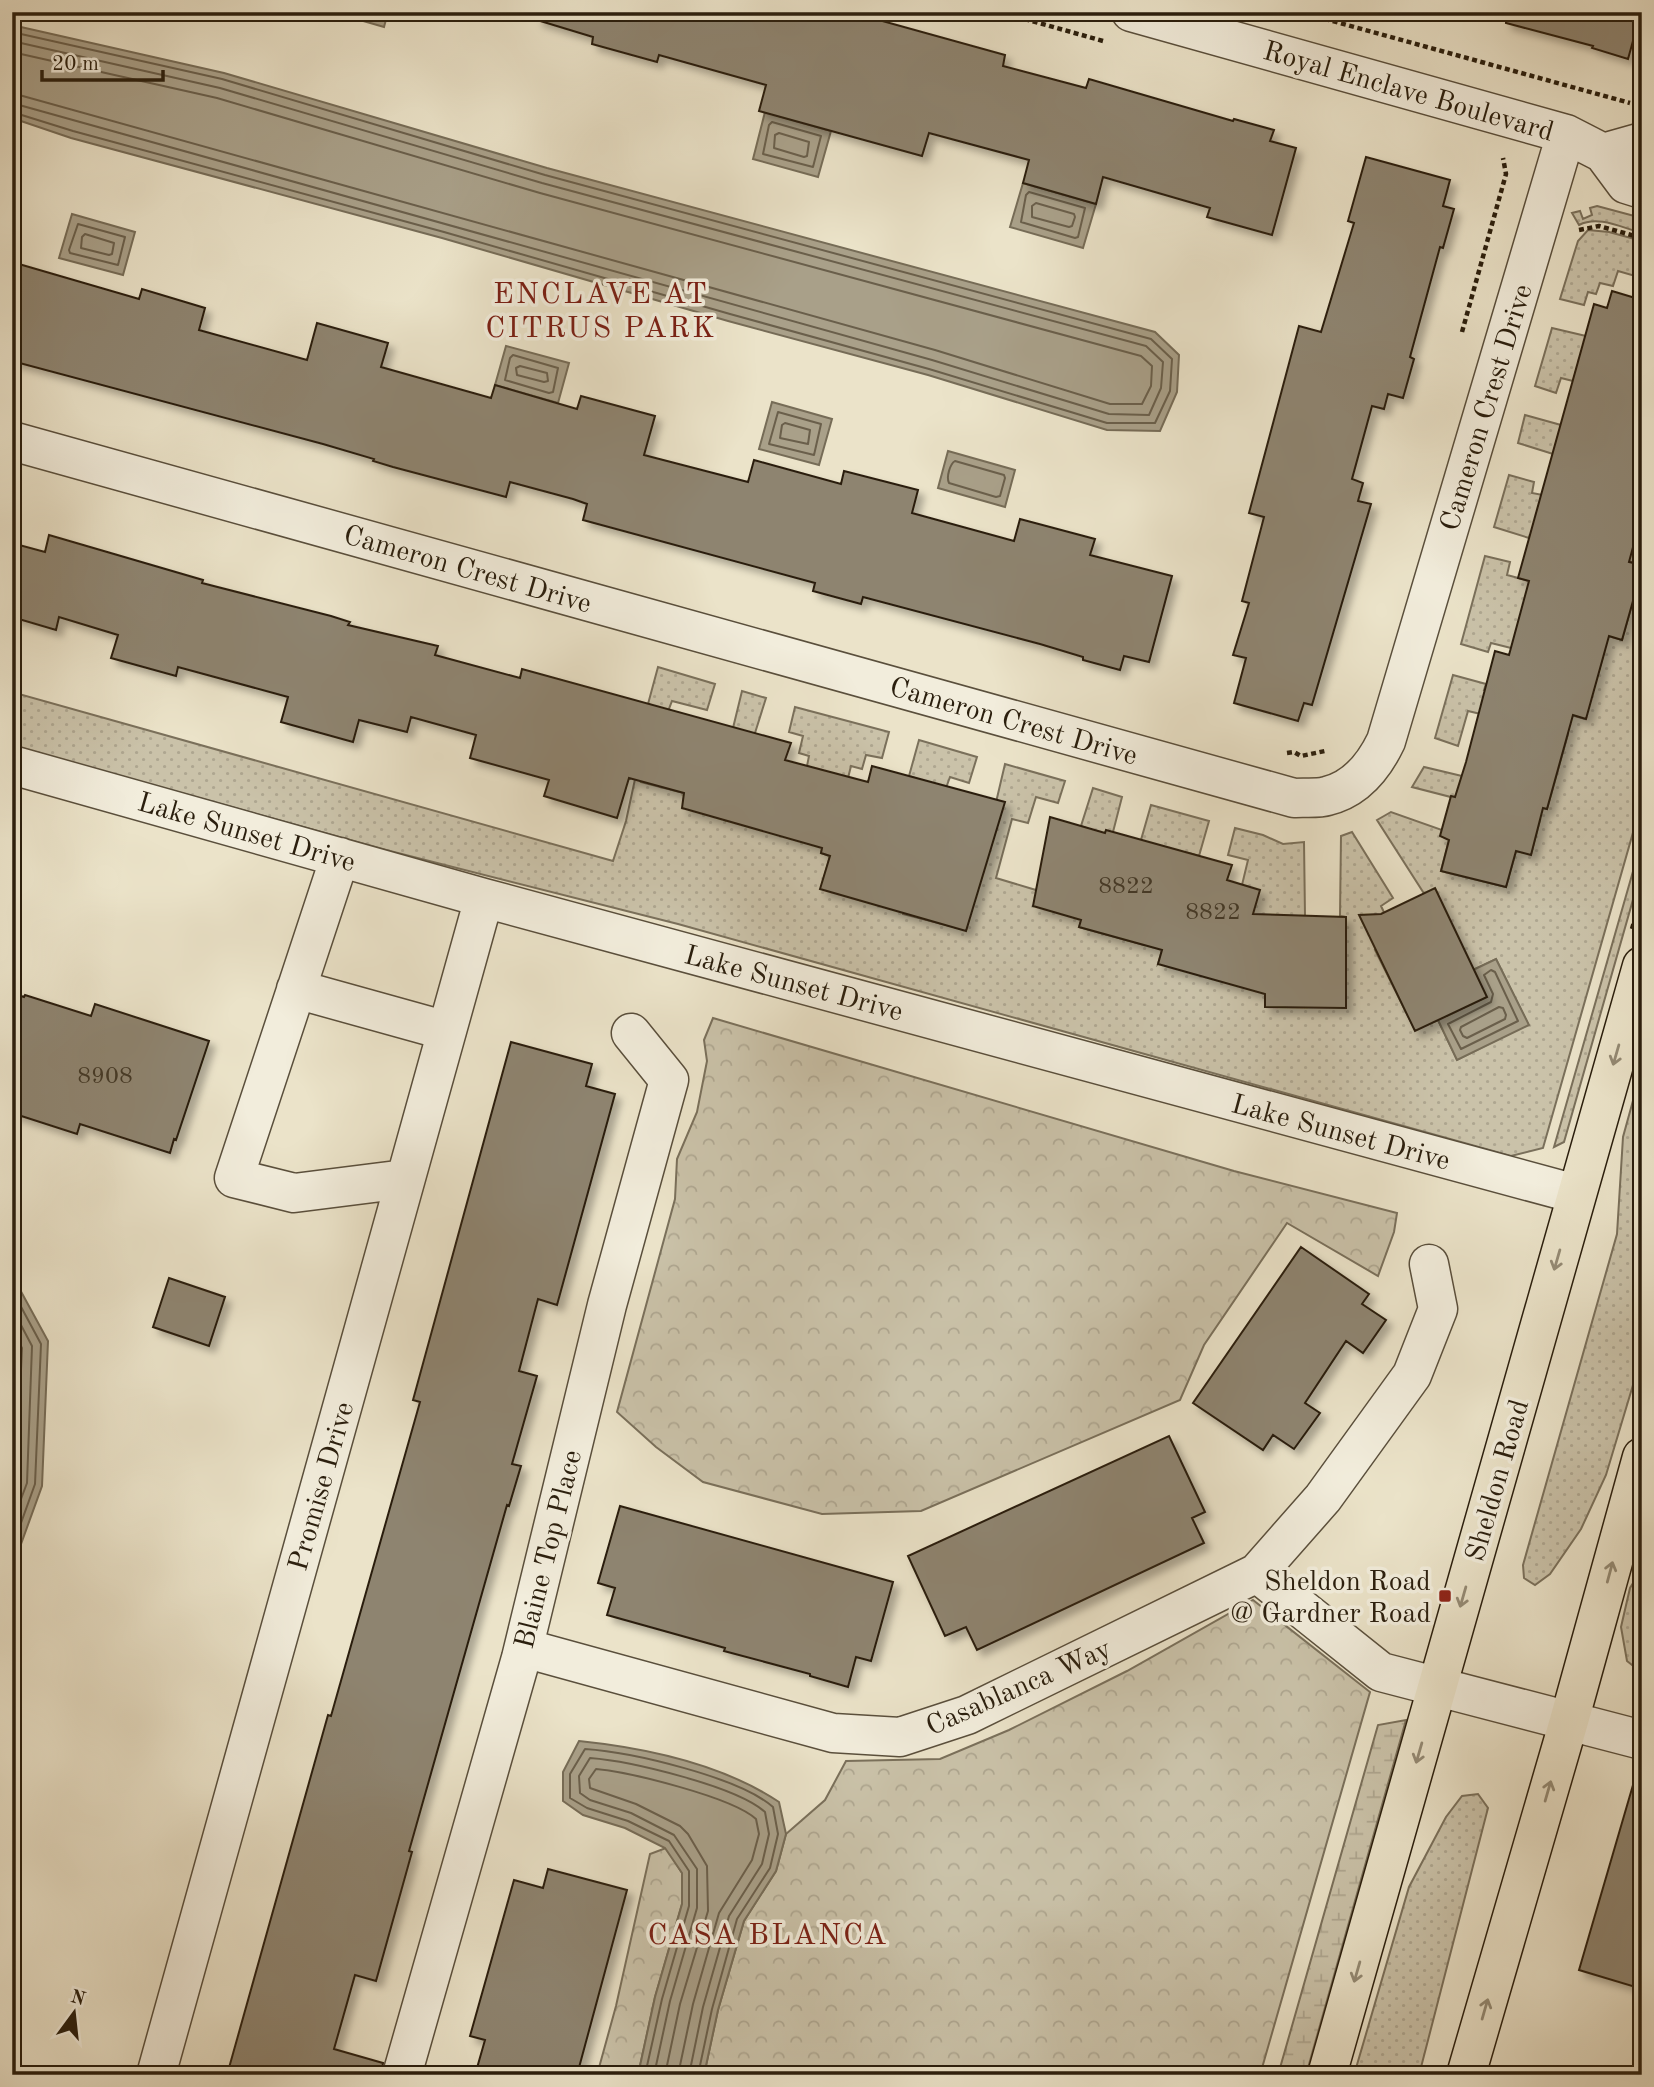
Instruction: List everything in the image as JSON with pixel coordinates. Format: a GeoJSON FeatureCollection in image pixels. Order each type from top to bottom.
{"type":"FeatureCollection","features":[{"type":"Feature","properties":{"kind":"main road","name":"Sheldon Road"},"geometry":{"type":"LineString","coordinates":[[1328,2075],[1642,966]]}},
{"type":"Feature","properties":{"kind":"main road"},"geometry":{"type":"LineString","coordinates":[[1466,2075],[1569,1721],[1642,1457]]}},
{"type":"Feature","properties":{"kind":"street","name":"Royal Enclave Boulevard"},"geometry":{"type":"LineString","coordinates":[[1131,12],[1566,134],[1603,153],[1626,184],[1642,188]]}},
{"type":"Feature","properties":{"kind":"street","name":"Cameron Crest Drive"},"geometry":{"type":"LineString","coordinates":[[12,441],[1294,798],[1328,796],[1356,782],[1375,764],[1386,741],[1566,134]]}},
{"type":"Feature","properties":{"kind":"street"},"geometry":{"type":"LineString","coordinates":[[1603,153],[1642,142]]}},
{"type":"Feature","properties":{"kind":"street","name":"Lake Sunset Drive"},"geometry":{"type":"LineString","coordinates":[[12,765],[484,898],[1576,1194]]}},
{"type":"Feature","properties":{"kind":"street"},"geometry":{"type":"LineString","coordinates":[[340,857],[234,1178],[294,1193],[405,1179]]}},
{"type":"Feature","properties":{"kind":"street","name":"Promise Drive"},"geometry":{"type":"LineString","coordinates":[[156,2075],[484,898]]}},
{"type":"Feature","properties":{"kind":"street"},"geometry":{"type":"LineString","coordinates":[[296,989],[447,1031]]}},
{"type":"Feature","properties":{"kind":"street","name":"Blaine Top Place"},"geometry":{"type":"LineString","coordinates":[[402,2075],[524,1648],[607,1305],[669,1080],[631,1033]]}},
{"type":"Feature","properties":{"kind":"street","name":"Casablanca Way"},"geometry":{"type":"LineString","coordinates":[[524,1648],[833,1733],[900,1737],[967,1715],[1257,1573],[1323,1498],[1412,1375],[1438,1309],[1429,1264]]}},
{"type":"Feature","properties":{"kind":"street"},"geometry":{"type":"LineString","coordinates":[[1257,1573],[1381,1672],[1642,1740]]}},
{"type":"Feature","properties":{"kind":"path"},"geometry":{"type":"LineString","coordinates":[[1300,12],[1642,107]]}},
{"type":"Feature","properties":{"kind":"path"},"geometry":{"type":"LineString","coordinates":[[1462,334],[1506,174],[1503,157],[1496,150]]}},
{"type":"Feature","properties":{"kind":"path"},"geometry":{"type":"LineString","coordinates":[[1575,238],[1580,228],[1599,226],[1642,238]]}},
{"type":"Feature","properties":{"kind":"path"},"geometry":{"type":"LineString","coordinates":[[1281,754],[1294,752],[1301,756],[1325,751],[1335,744]]}},
{"type":"Feature","properties":{"kind":"green space"},"geometry":{"type":"Polygon","coordinates":[[[1597,206],[1642,218],[1642,233],[1602,222],[1579,225],[1572,213],[1580,211],[1583,219],[1592,215],[1590,208],[1597,206]]]}},
{"type":"Feature","properties":{"kind":"green space"},"geometry":{"type":"Polygon","coordinates":[[[1588,230],[1609,232],[1642,241],[1642,278],[1618,271],[1613,286],[1600,283],[1596,294],[1588,292],[1584,305],[1560,299],[1578,241],[1588,230]]]}},
{"type":"Feature","properties":{"kind":"green space"},"geometry":{"type":"Polygon","coordinates":[[[1552,328],[1586,336],[1573,381],[1561,378],[1556,393],[1535,386],[1552,328]]]}},
{"type":"Feature","properties":{"kind":"green space"},"geometry":{"type":"Polygon","coordinates":[[[1525,415],[1561,425],[1553,454],[1518,443],[1525,415]]]}},
{"type":"Feature","properties":{"kind":"green space"},"geometry":{"type":"Polygon","coordinates":[[[1509,475],[1534,482],[1532,493],[1642,514],[1642,565],[1531,534],[1529,538],[1494,527],[1509,475]]]}},
{"type":"Feature","properties":{"kind":"green space"},"geometry":{"type":"Polygon","coordinates":[[[1485,556],[1510,562],[1507,575],[1534,582],[1536,615],[1622,640],[1642,569],[1642,801],[1543,1148],[1511,1156],[678,924],[390,851],[12,746],[12,692],[613,861],[626,821],[651,705],[648,704],[658,667],[715,684],[707,710],[672,701],[641,782],[684,793],[733,728],[742,691],[766,698],[755,733],[752,733],[727,820],[807,766],[809,756],[799,753],[803,736],[789,732],[795,707],[889,732],[882,758],[866,755],[862,769],[851,766],[847,782],[841,781],[821,853],[830,856],[821,888],[915,778],[909,776],[919,740],[977,757],[969,783],[950,777],[907,895],[903,914],[966,930],[1005,764],[1065,781],[1058,803],[1036,797],[1028,823],[1012,819],[996,878],[1036,890],[1086,828],[1081,826],[1093,788],[1122,797],[1113,832],[1079,927],[1144,945],[1141,840],[1151,805],[1209,821],[1199,856],[1189,853],[1158,964],[1242,885],[1248,860],[1228,855],[1235,828],[1263,835],[1283,844],[1304,842],[1305,916],[1265,934],[1265,1007],[1346,1007],[1346,917],[1340,916],[1341,836],[1352,832],[1393,898],[1381,906],[1391,927],[1390,942],[1375,950],[1415,1030],[1438,1020],[1457,1060],[1528,1024],[1496,959],[1473,970],[1377,820],[1391,812],[1442,830],[1449,840],[1441,871],[1506,887],[1516,851],[1531,854],[1540,820],[1412,787],[1424,767],[1462,776],[1460,785],[1547,809],[1568,734],[1487,711],[1485,715],[1468,711],[1458,746],[1435,738],[1453,675],[1486,684],[1484,690],[1585,719],[1604,653],[1511,648],[1491,643],[1488,652],[1461,644],[1485,556]]]}},
{"type":"Feature","properties":{"kind":"green space"},"geometry":{"type":"Polygon","coordinates":[[[1642,840],[1642,868],[1564,1142],[1554,1147],[1642,840]]]}},
{"type":"Feature","properties":{"kind":"green space"},"geometry":{"type":"Polygon","coordinates":[[[713,1018],[1234,1171],[1397,1213],[1394,1232],[1378,1276],[1287,1223],[1204,1345],[1180,1400],[921,1511],[822,1514],[703,1482],[656,1447],[617,1412],[675,1199],[677,1159],[697,1112],[707,1061],[704,1040],[713,1018]]]}},
{"type":"Feature","properties":{"kind":"green space"},"geometry":{"type":"Polygon","coordinates":[[[1642,1068],[1642,1355],[1606,1475],[1581,1529],[1550,1574],[1535,1585],[1524,1578],[1523,1565],[1617,1234],[1623,1137],[1642,1068]]]}},
{"type":"Feature","properties":{"kind":"green space"},"geometry":{"type":"Polygon","coordinates":[[[1642,1569],[1642,1673],[1627,1661],[1621,1627],[1630,1588],[1642,1569]]]}},
{"type":"Feature","properties":{"kind":"green space"},"geometry":{"type":"Polygon","coordinates":[[[1253,1600],[1370,1692],[1260,2075],[704,2075],[718,2010],[744,1921],[776,1871],[786,1834],[825,1800],[846,1761],[940,1759],[1009,1730],[1127,1671],[1253,1600]]]}},
{"type":"Feature","properties":{"kind":"green space"},"geometry":{"type":"Polygon","coordinates":[[[1406,1720],[1306,2075],[1278,2075],[1378,1725],[1406,1720]]]}},
{"type":"Feature","properties":{"kind":"green space"},"geometry":{"type":"Polygon","coordinates":[[[1478,1794],[1488,1808],[1419,2075],[1354,2075],[1409,1887],[1446,1817],[1462,1796],[1478,1794]]]}},
{"type":"Feature","properties":{"kind":"green space"},"geometry":{"type":"Polygon","coordinates":[[[666,1848],[682,1873],[682,1904],[655,1997],[638,2075],[597,2075],[616,2006],[650,1854],[666,1848]]]}},
{"type":"Feature","properties":{"kind":"water"},"geometry":{"type":"Polygon","coordinates":[[[332,12],[388,12],[384,27],[332,12]]]}},
{"type":"Feature","properties":{"kind":"water"},"geometry":{"type":"Polygon","coordinates":[[[12,25],[224,73],[547,168],[1155,332],[1179,355],[1177,392],[1160,431],[1107,430],[928,375],[728,321],[442,238],[71,138],[12,118],[12,25]]]}},
{"type":"Feature","properties":{"kind":"water"},"geometry":{"type":"Polygon","coordinates":[[[765,112],[831,131],[818,177],[753,159],[765,112]]]}},
{"type":"Feature","properties":{"kind":"water"},"geometry":{"type":"Polygon","coordinates":[[[1023,183],[1096,204],[1083,248],[1010,227],[1023,183]]]}},
{"type":"Feature","properties":{"kind":"water"},"geometry":{"type":"Polygon","coordinates":[[[72,214],[135,232],[123,275],[59,258],[72,214]]]}},
{"type":"Feature","properties":{"kind":"water"},"geometry":{"type":"Polygon","coordinates":[[[506,346],[569,363],[558,403],[495,385],[506,346]]]}},
{"type":"Feature","properties":{"kind":"water"},"geometry":{"type":"Polygon","coordinates":[[[772,402],[832,419],[819,465],[759,449],[772,402]]]}},
{"type":"Feature","properties":{"kind":"water"},"geometry":{"type":"Polygon","coordinates":[[[948,451],[1015,470],[1005,507],[938,488],[948,451]]]}},
{"type":"Feature","properties":{"kind":"water"},"geometry":{"type":"Polygon","coordinates":[[[1496,959],[1529,1025],[1457,1060],[1438,1020],[1486,997],[1473,970],[1496,959]]]}},
{"type":"Feature","properties":{"kind":"water"},"geometry":{"type":"Polygon","coordinates":[[[12,1275],[48,1341],[42,1486],[12,1569],[12,1275]]]}},
{"type":"Feature","properties":{"kind":"water"},"geometry":{"type":"Polygon","coordinates":[[[579,1741],[631,1748],[683,1760],[733,1777],[779,1802],[786,1834],[776,1871],[744,1921],[718,2010],[704,2075],[638,2075],[655,1997],[682,1904],[682,1873],[665,1848],[625,1828],[583,1815],[563,1801],[563,1772],[579,1741]]]}},
{"type":"Feature","properties":{"kind":"building"},"geometry":{"type":"Polygon","coordinates":[[[538,12],[850,12],[1005,55],[1003,66],[1086,88],[1089,79],[1233,121],[1234,119],[1274,130],[1270,141],[1296,148],[1272,235],[1207,217],[1210,208],[1103,177],[1096,204],[1023,183],[1029,160],[929,133],[922,156],[759,111],[766,85],[659,55],[657,62],[592,44],[593,37],[537,20],[538,12]]]}},
{"type":"Feature","properties":{"kind":"building"},"geometry":{"type":"Polygon","coordinates":[[[1507,12],[1641,12],[1628,59],[1592,48],[1593,46],[1506,23],[1507,12]]]}},
{"type":"Feature","properties":{"kind":"building"},"geometry":{"type":"Polygon","coordinates":[[[1366,157],[1450,180],[1443,206],[1454,209],[1443,248],[1440,247],[1410,357],[1414,359],[1403,398],[1388,394],[1384,409],[1372,406],[1352,479],[1363,483],[1358,501],[1371,504],[1312,705],[1304,703],[1298,721],[1234,703],[1246,658],[1233,655],[1249,603],[1242,601],[1264,517],[1249,513],[1299,326],[1321,332],[1354,223],[1348,221],[1366,157]]]}},
{"type":"Feature","properties":{"kind":"building"},"geometry":{"type":"Polygon","coordinates":[[[12,262],[139,299],[142,289],[205,308],[199,330],[307,360],[317,323],[388,343],[381,367],[491,398],[495,385],[577,409],[581,396],[655,416],[644,455],[748,482],[754,460],[841,484],[844,471],[918,490],[912,513],[1014,541],[1020,519],[1095,539],[1090,555],[1172,576],[1149,662],[1124,656],[1120,670],[1040,644],[863,597],[861,604],[813,591],[815,583],[583,520],[587,504],[573,499],[510,482],[506,497],[393,467],[323,444],[12,361],[12,262]]]}},
{"type":"Feature","properties":{"kind":"building"},"geometry":{"type":"Polygon","coordinates":[[[1612,291],[1642,300],[1642,514],[1629,562],[1642,565],[1642,569],[1622,640],[1609,636],[1586,719],[1573,715],[1547,809],[1543,808],[1531,855],[1516,851],[1506,887],[1441,871],[1449,840],[1440,836],[1451,796],[1455,797],[1466,762],[1495,651],[1509,655],[1529,581],[1518,578],[1594,304],[1607,308],[1612,291]]]}},
{"type":"Feature","properties":{"kind":"building"},"geometry":{"type":"Polygon","coordinates":[[[49,535],[203,580],[202,583],[331,616],[350,622],[348,625],[438,646],[435,655],[520,678],[522,669],[791,743],[785,760],[868,782],[872,766],[1005,802],[966,931],[820,889],[830,856],[821,853],[822,848],[682,808],[684,793],[629,778],[617,818],[544,796],[549,780],[470,758],[476,735],[411,717],[407,732],[359,720],[353,742],[281,722],[288,697],[178,667],[176,676],[111,658],[118,635],[59,617],[56,630],[12,617],[12,543],[45,552],[49,535]]]}},
{"type":"Feature","properties":{"kind":"building"},"geometry":{"type":"Polygon","coordinates":[[[1050,817],[1232,865],[1227,880],[1260,890],[1253,914],[1346,917],[1346,1008],[1265,1007],[1265,994],[1158,964],[1162,950],[1079,927],[1081,920],[1033,906],[1050,817]]]}},
{"type":"Feature","properties":{"kind":"building"},"geometry":{"type":"Polygon","coordinates":[[[1435,888],[1487,997],[1415,1031],[1359,915],[1381,914],[1435,888]]]}},
{"type":"Feature","properties":{"kind":"building"},"geometry":{"type":"Polygon","coordinates":[[[12,993],[91,1016],[95,1004],[209,1041],[170,1153],[80,1124],[77,1134],[12,1113],[12,993]]]}},
{"type":"Feature","properties":{"kind":"building"},"geometry":{"type":"Polygon","coordinates":[[[511,1042],[592,1064],[586,1086],[615,1094],[557,1305],[538,1299],[519,1371],[537,1376],[512,1464],[521,1466],[509,1506],[507,1505],[409,1851],[412,1852],[376,1981],[355,1975],[334,2049],[383,2063],[381,2075],[227,2075],[328,1715],[331,1716],[420,1402],[413,1400],[511,1042]]]}},
{"type":"Feature","properties":{"kind":"building"},"geometry":{"type":"Polygon","coordinates":[[[1301,1247],[1369,1294],[1362,1304],[1386,1320],[1363,1353],[1346,1341],[1305,1403],[1320,1413],[1294,1449],[1273,1435],[1263,1450],[1193,1403],[1301,1247]]]}},
{"type":"Feature","properties":{"kind":"building"},"geometry":{"type":"Polygon","coordinates":[[[169,1278],[225,1297],[209,1346],[153,1327],[169,1278]]]}},
{"type":"Feature","properties":{"kind":"building"},"geometry":{"type":"Polygon","coordinates":[[[1169,1436],[1205,1512],[1192,1518],[1204,1543],[977,1650],[966,1627],[945,1636],[908,1556],[1169,1436]]]}},
{"type":"Feature","properties":{"kind":"building"},"geometry":{"type":"Polygon","coordinates":[[[620,1506],[893,1582],[871,1661],[856,1657],[848,1687],[724,1651],[725,1648],[607,1615],[615,1588],[598,1583],[620,1506]]]}},
{"type":"Feature","properties":{"kind":"building"},"geometry":{"type":"Polygon","coordinates":[[[1633,1785],[1642,1786],[1642,1989],[1579,1970],[1633,1785]]]}},
{"type":"Feature","properties":{"kind":"building"},"geometry":{"type":"Polygon","coordinates":[[[548,1869],[627,1890],[577,2075],[475,2075],[485,2040],[470,2036],[514,1880],[543,1888],[548,1869]]]}},
{"type":"Feature","properties":{"kind":"place","name":"Sheldon Road @ Gardner Road"},"geometry":{"type":"Point","coordinates":[1445,1596]}},
{"type":"Feature","properties":{"kind":"district","name":"ENCLAVE AT CITRUS PARK"},"geometry":{"type":"Point","coordinates":[601,310]}},
{"type":"Feature","properties":{"kind":"district","name":"CASA BLANCA"},"geometry":{"type":"Point","coordinates":[768,1934]}}]}
